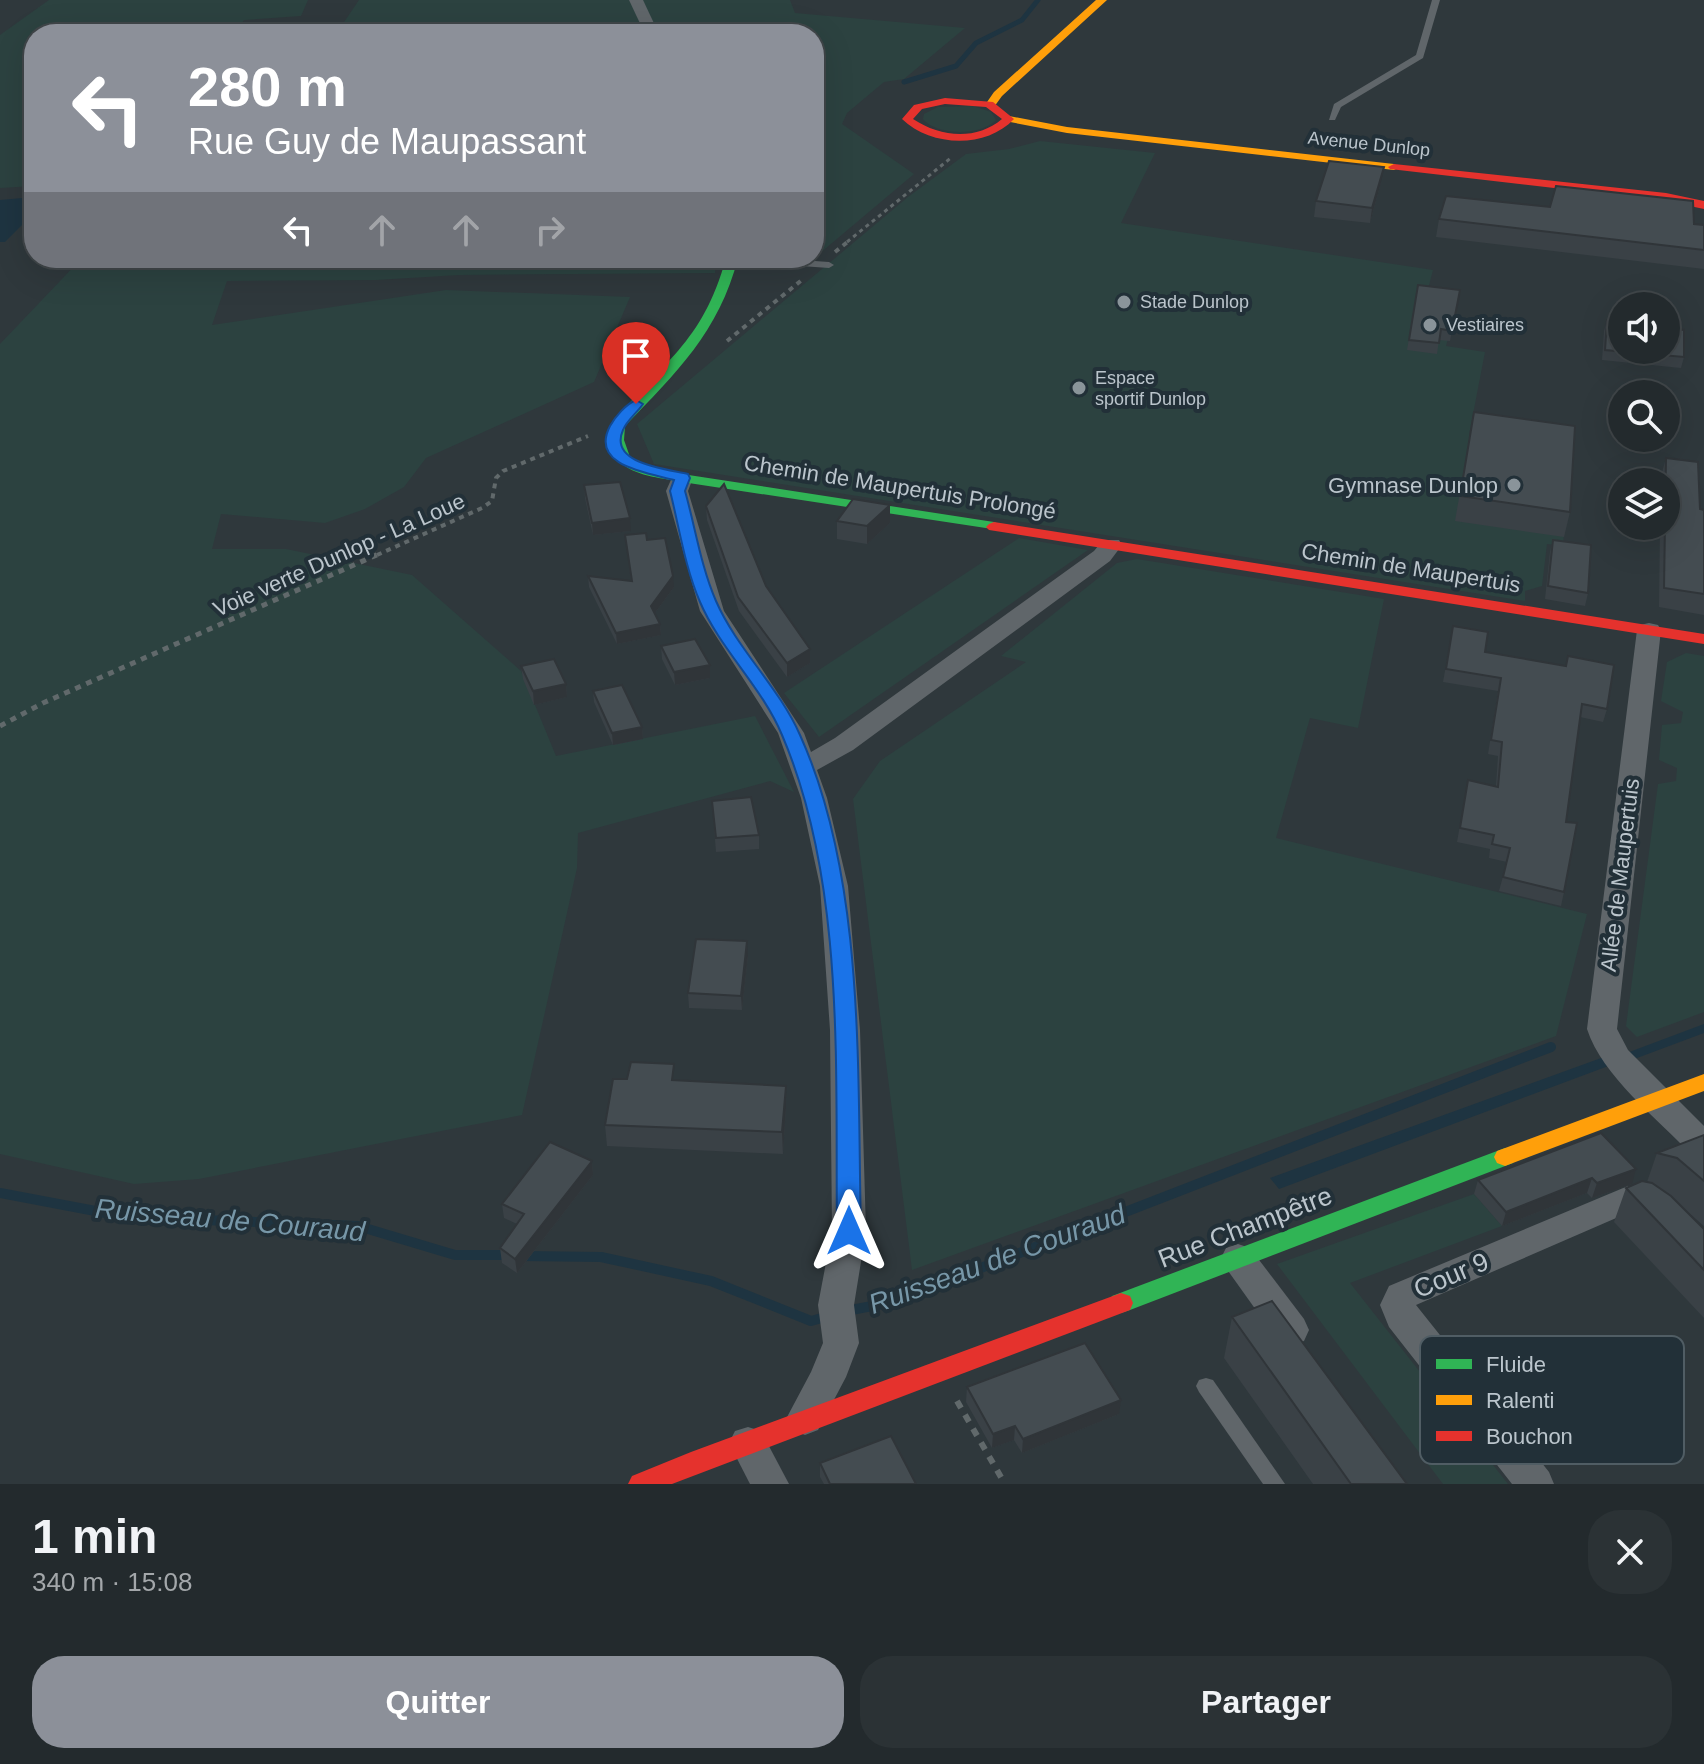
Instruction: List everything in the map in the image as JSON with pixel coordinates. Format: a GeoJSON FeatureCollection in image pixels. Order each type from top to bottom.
{"type":"FeatureCollection","features":[{"type":"Feature","properties":{"kind":"street"},"geometry":{"type":"LineString","coordinates":[[636,0],[647,24]]}},
{"type":"Feature","properties":{"kind":"street"},"geometry":{"type":"LineString","coordinates":[[962,100],[1078,0]]}},
{"type":"Feature","properties":{"kind":"street"},"geometry":{"type":"LineString","coordinates":[[990,105],[998,94],[1102,0]]}},
{"type":"Feature","properties":{"kind":"street"},"geometry":{"type":"LineString","coordinates":[[962,100],[990,105],[1007,114],[1004,124]]}},
{"type":"Feature","properties":{"kind":"street","name":"Avenue Dunlop"},"geometry":{"type":"LineString","coordinates":[[962,100],[917,107],[907,119],[922,130],[953,136],[979,135],[1004,124],[1666,197],[1704,205]]}},
{"type":"Feature","properties":{"kind":"street","name":"Avenue Dunlop"},"geometry":{"type":"LineString","coordinates":[[1666,197],[1704,196]]}},
{"type":"Feature","properties":{"kind":"street"},"geometry":{"type":"LineString","coordinates":[[618,425],[689,356],[709,325],[731,268]]}},
{"type":"Feature","properties":{"kind":"street","name":"Chemin de Maupertuis Prolongé"},"geometry":{"type":"LineString","coordinates":[[618,425],[613,438],[616,453],[629,464],[682,478],[1111,545]]}},
{"type":"Feature","properties":{"kind":"street"},"geometry":{"type":"LineString","coordinates":[[682,478],[677,491],[708,602],[791,733],[814,798],[834,886],[845,1030],[849,1231],[839,1319],[841,1343],[828,1377],[805,1419]]}},
{"type":"Feature","properties":{"kind":"street"},"geometry":{"type":"LineString","coordinates":[[803,767],[844,744],[1102,556],[1111,545]]}},
{"type":"Feature","properties":{"kind":"street","name":"Chemin de Maupertuis"},"geometry":{"type":"LineString","coordinates":[[1111,545],[1704,639]]}},
{"type":"Feature","properties":{"kind":"street","name":"Allée de Maupertuis"},"geometry":{"type":"LineString","coordinates":[[1649,630],[1602,1029],[1608,1047],[1704,1146]]}},
{"type":"Feature","properties":{"kind":"street","name":"Rue Champêtre"},"geometry":{"type":"LineString","coordinates":[[641,1484],[805,1419],[941,1372],[1704,1082]]}},
{"type":"Feature","properties":{"kind":"street","name":"Cour 9"},"geometry":{"type":"LineString","coordinates":[[1420,1340],[1402,1317],[1398,1305],[1401,1296],[1628,1199],[1643,1198],[1657,1205],[1704,1253]]}},
{"type":"Feature","properties":{"kind":"street"},"geometry":{"type":"LineString","coordinates":[[1238,1258],[1312,1358]]}},
{"type":"Feature","properties":{"kind":"street"},"geometry":{"type":"LineString","coordinates":[[748,1443],[770,1484]]}},
{"type":"Feature","properties":{"kind":"street","name":"Cour 9"},"geometry":{"type":"LineString","coordinates":[[1519,1464],[1535,1484]]}},
{"type":"Feature","properties":{"kind":"lane"},"geometry":{"type":"LineString","coordinates":[[1332,118],[1337,106],[1420,56],[1436,0]]}},
{"type":"Feature","properties":{"kind":"lane"},"geometry":{"type":"LineString","coordinates":[[1206,1386],[1275,1484]]}},
{"type":"Feature","properties":{"kind":"path"},"geometry":{"type":"LineString","coordinates":[[826,264],[953,156]]}},
{"type":"Feature","properties":{"kind":"path"},"geometry":{"type":"LineString","coordinates":[[722,346],[821,268]]}},
{"type":"Feature","properties":{"kind":"path","name":"Voie verte Dunlop - La Loue"},"geometry":{"type":"LineString","coordinates":[[0,726],[43,703],[482,508],[492,501],[496,478],[503,471],[618,425]]}},
{"type":"Feature","properties":{"kind":"path"},"geometry":{"type":"LineString","coordinates":[[941,1372],[1005,1484]]}},
{"type":"Feature","properties":{"kind":"green space"},"geometry":{"type":"Polygon","coordinates":[[[49,0],[308,0],[301,16],[244,20],[241,24],[24,24],[24,187],[0,188],[0,35],[49,0]]]}},
{"type":"Feature","properties":{"kind":"green space"},"geometry":{"type":"Polygon","coordinates":[[[359,0],[790,0],[795,13],[965,28],[904,79],[884,82],[847,113],[842,124],[914,174],[824,250],[824,24],[343,24],[359,0]]]}},
{"type":"Feature","properties":{"kind":"green space"},"geometry":{"type":"Polygon","coordinates":[[[973,106],[991,112],[996,120],[980,129],[959,132],[938,129],[923,119],[924,114],[938,107],[973,106]]]}},
{"type":"Feature","properties":{"kind":"green space","name":"Espace sportif Dunlop"},"geometry":{"type":"Polygon","coordinates":[[[1040,141],[1155,153],[1121,223],[1433,270],[1426,297],[1458,301],[1446,346],[1485,352],[1469,435],[1570,450],[1563,546],[1547,544],[1542,586],[1525,591],[1525,601],[654,464],[637,424],[908,197],[966,154],[1009,149],[1040,141]]]}},
{"type":"Feature","properties":{"kind":"green space"},"geometry":{"type":"Polygon","coordinates":[[[72,268],[715,268],[715,273],[227,281],[212,325],[446,290],[630,297],[594,382],[426,458],[404,487],[365,509],[325,523],[221,514],[212,549],[286,549],[412,575],[521,671],[556,756],[755,716],[794,792],[770,781],[578,833],[577,868],[522,1115],[199,1179],[134,1184],[0,1154],[0,344],[72,268]]]}},
{"type":"Feature","properties":{"kind":"green space"},"geometry":{"type":"Polygon","coordinates":[[[1019,538],[1088,550],[819,737],[784,693],[1019,538]]]}},
{"type":"Feature","properties":{"kind":"green space"},"geometry":{"type":"Polygon","coordinates":[[[1137,559],[1384,599],[1358,728],[1310,718],[1276,838],[1587,914],[1556,1036],[912,1270],[853,799],[880,761],[1026,662],[1001,656],[1117,563],[1137,559]]]}},
{"type":"Feature","properties":{"kind":"green space"},"geometry":{"type":"Polygon","coordinates":[[[1686,653],[1704,656],[1704,1012],[1637,1037],[1626,1026],[1658,784],[1676,781],[1677,768],[1659,760],[1662,725],[1681,723],[1683,712],[1661,701],[1667,662],[1686,653]]]}},
{"type":"Feature","properties":{"kind":"green space"},"geometry":{"type":"Polygon","coordinates":[[[1474,1194],[1502,1226],[1350,1283],[1420,1372],[1420,1454],[1277,1264],[1474,1194]]]}},
{"type":"Feature","properties":{"kind":"green space"},"geometry":{"type":"Polygon","coordinates":[[[1428,1464],[1492,1464],[1508,1484],[1443,1484],[1428,1464]]]}},
{"type":"Feature","properties":{"kind":"water"},"geometry":{"type":"Polygon","coordinates":[[[24,198],[24,223],[5,242],[0,242],[0,200],[24,198]]]}},
{"type":"Feature","properties":{"kind":"water"},"geometry":{"type":"Polygon","coordinates":[[[1704,1024],[1704,1033],[1629,1061],[1624,1054],[1704,1024]]]}},
{"type":"Feature","properties":{"kind":"water"},"geometry":{"type":"Polygon","coordinates":[[[1604,1057],[1611,1065],[1279,1189],[1270,1178],[1604,1057]]]}},
{"type":"Feature","properties":{"kind":"building"},"geometry":{"type":"Polygon","coordinates":[[[1329,161],[1384,167],[1372,208],[1316,201],[1329,161]]]}},
{"type":"Feature","properties":{"kind":"building"},"geometry":{"type":"Polygon","coordinates":[[[1556,186],[1693,201],[1694,224],[1704,225],[1704,250],[1439,219],[1446,196],[1550,207],[1556,186]]]}},
{"type":"Feature","properties":{"kind":"building","name":"Vestiaires"},"geometry":{"type":"Polygon","coordinates":[[[1418,285],[1460,290],[1452,331],[1441,329],[1439,343],[1409,340],[1418,285]]]}},
{"type":"Feature","properties":{"kind":"building"},"geometry":{"type":"Polygon","coordinates":[[[1607,321],[1608,350],[1605,350],[1607,321]]]}},
{"type":"Feature","properties":{"kind":"building"},"geometry":{"type":"Polygon","coordinates":[[[1680,330],[1684,330],[1684,357],[1680,357],[1680,330]]]}},
{"type":"Feature","properties":{"kind":"building","name":"Gymnase Dunlop"},"geometry":{"type":"Polygon","coordinates":[[[1474,412],[1575,426],[1570,512],[1460,496],[1474,412]]]}},
{"type":"Feature","properties":{"kind":"building"},"geometry":{"type":"Polygon","coordinates":[[[1666,458],[1698,462],[1700,509],[1704,510],[1704,594],[1664,588],[1665,540],[1680,540],[1680,468],[1666,468],[1666,458]]]}},
{"type":"Feature","properties":{"kind":"building"},"geometry":{"type":"Polygon","coordinates":[[[620,482],[630,518],[592,523],[584,485],[620,482]]]}},
{"type":"Feature","properties":{"kind":"building"},"geometry":{"type":"Polygon","coordinates":[[[724,484],[766,586],[810,649],[787,663],[738,597],[706,506],[724,484]]]}},
{"type":"Feature","properties":{"kind":"building"},"geometry":{"type":"Polygon","coordinates":[[[853,499],[890,505],[867,526],[837,521],[853,499]]]}},
{"type":"Feature","properties":{"kind":"building"},"geometry":{"type":"Polygon","coordinates":[[[646,533],[647,540],[665,538],[673,576],[651,606],[660,624],[616,633],[588,576],[632,581],[625,535],[646,533]]]}},
{"type":"Feature","properties":{"kind":"building"},"geometry":{"type":"Polygon","coordinates":[[[1553,540],[1591,545],[1588,593],[1548,586],[1553,540]]]}},
{"type":"Feature","properties":{"kind":"building"},"geometry":{"type":"Polygon","coordinates":[[[1453,626],[1488,632],[1485,652],[1566,666],[1568,656],[1614,665],[1607,709],[1582,704],[1566,822],[1577,823],[1564,892],[1503,877],[1510,848],[1492,844],[1494,835],[1460,828],[1468,780],[1498,787],[1502,742],[1491,740],[1501,678],[1446,669],[1453,626]]]}},
{"type":"Feature","properties":{"kind":"building"},"geometry":{"type":"Polygon","coordinates":[[[695,639],[710,665],[674,672],[661,646],[695,639]]]}},
{"type":"Feature","properties":{"kind":"building"},"geometry":{"type":"Polygon","coordinates":[[[554,659],[566,684],[533,691],[521,666],[554,659]]]}},
{"type":"Feature","properties":{"kind":"building"},"geometry":{"type":"Polygon","coordinates":[[[622,685],[642,727],[612,733],[593,691],[622,685]]]}},
{"type":"Feature","properties":{"kind":"building"},"geometry":{"type":"Polygon","coordinates":[[[751,797],[759,835],[716,838],[712,801],[751,797]]]}},
{"type":"Feature","properties":{"kind":"building"},"geometry":{"type":"Polygon","coordinates":[[[696,939],[747,941],[741,996],[688,993],[696,939]]]}},
{"type":"Feature","properties":{"kind":"building"},"geometry":{"type":"Polygon","coordinates":[[[631,1062],[674,1064],[672,1080],[786,1086],[782,1132],[605,1125],[613,1079],[627,1079],[631,1062]]]}},
{"type":"Feature","properties":{"kind":"building"},"geometry":{"type":"Polygon","coordinates":[[[1601,1133],[1636,1169],[1597,1183],[1592,1178],[1506,1212],[1478,1180],[1601,1133]]]}},
{"type":"Feature","properties":{"kind":"building"},"geometry":{"type":"Polygon","coordinates":[[[1704,1135],[1704,1181],[1677,1158],[1657,1153],[1704,1135]]]}},
{"type":"Feature","properties":{"kind":"building"},"geometry":{"type":"Polygon","coordinates":[[[550,1142],[592,1161],[515,1259],[500,1248],[524,1214],[502,1204],[550,1142]]]}},
{"type":"Feature","properties":{"kind":"building"},"geometry":{"type":"Polygon","coordinates":[[[1642,1181],[1652,1183],[1671,1196],[1704,1229],[1704,1270],[1626,1188],[1642,1181]]]}},
{"type":"Feature","properties":{"kind":"building"},"geometry":{"type":"Polygon","coordinates":[[[1272,1301],[1407,1484],[1351,1484],[1232,1317],[1272,1301]]]}},
{"type":"Feature","properties":{"kind":"building"},"geometry":{"type":"Polygon","coordinates":[[[1085,1343],[1121,1400],[1023,1439],[1015,1426],[993,1434],[967,1387],[1085,1343]]]}},
{"type":"Feature","properties":{"kind":"building"},"geometry":{"type":"Polygon","coordinates":[[[891,1436],[916,1484],[830,1484],[820,1463],[891,1436]]]}},
{"type":"Feature","properties":{"kind":"waterway"},"geometry":{"type":"LineString","coordinates":[[904,82],[956,66],[976,43],[1022,20],[1038,0]]}},
{"type":"Feature","properties":{"kind":"waterway","name":"Ruisseau de Couraud"},"geometry":{"type":"LineString","coordinates":[[846,1311],[893,1302],[1551,1047]]}},
{"type":"Feature","properties":{"kind":"waterway","name":"Ruisseau de Couraud"},"geometry":{"type":"LineString","coordinates":[[0,1193],[127,1217],[358,1226],[455,1255],[509,1255]]}},
{"type":"Feature","properties":{"kind":"waterway","name":"Ruisseau de Couraud"},"geometry":{"type":"LineString","coordinates":[[522,1256],[601,1257],[711,1281],[811,1321],[829,1316]]}},
{"type":"Feature","properties":{"kind":"traffic: fast"},"geometry":{"type":"LineString","coordinates":[[729,268],[715,309],[703,330],[673,368],[618,425],[619,451],[625,460],[645,470],[682,478],[994,527]]}},
{"type":"Feature","properties":{"kind":"traffic: fast"},"geometry":{"type":"LineString","coordinates":[[1121,1303],[1505,1157]]}},
{"type":"Feature","properties":{"kind":"traffic: slow"},"geometry":{"type":"LineString","coordinates":[[990,105],[998,94],[1102,0]]}},
{"type":"Feature","properties":{"kind":"traffic: slow"},"geometry":{"type":"LineString","coordinates":[[1009,119],[1067,130],[1394,167]]}},
{"type":"Feature","properties":{"kind":"traffic: slow"},"geometry":{"type":"LineString","coordinates":[[1505,1157],[1704,1082]]}},
{"type":"Feature","properties":{"kind":"traffic: jam"},"geometry":{"type":"LineString","coordinates":[[945,101],[989,104],[1009,119],[987,134],[959,138],[931,132],[907,119],[918,107],[945,101]]}},
{"type":"Feature","properties":{"kind":"traffic: jam"},"geometry":{"type":"LineString","coordinates":[[1394,167],[1666,197],[1704,205]]}},
{"type":"Feature","properties":{"kind":"traffic: jam"},"geometry":{"type":"LineString","coordinates":[[994,527],[1704,639]]}},
{"type":"Feature","properties":{"kind":"traffic: jam"},"geometry":{"type":"LineString","coordinates":[[641,1484],[1121,1303]]}},
{"type":"Feature","properties":{"kind":"place","name":"Stade Dunlop"},"geometry":{"type":"Point","coordinates":[1124,302]}},
{"type":"Feature","properties":{"kind":"place","name":"Vestiaires"},"geometry":{"type":"Point","coordinates":[1430,325]}},
{"type":"Feature","properties":{"kind":"place","name":"Espace sportif Dunlop"},"geometry":{"type":"Point","coordinates":[1079,388]}},
{"type":"Feature","properties":{"kind":"place","name":"Gymnase Dunlop"},"geometry":{"type":"Point","coordinates":[1514,485]}},
{"type":"Feature","properties":{"kind":"route"},"geometry":{"type":"LineString","coordinates":[[636,404],[618,425],[613,438],[616,453],[629,464],[682,478],[677,491],[708,602],[791,733],[814,798],[834,886],[845,1030],[849,1231]]}}]}
